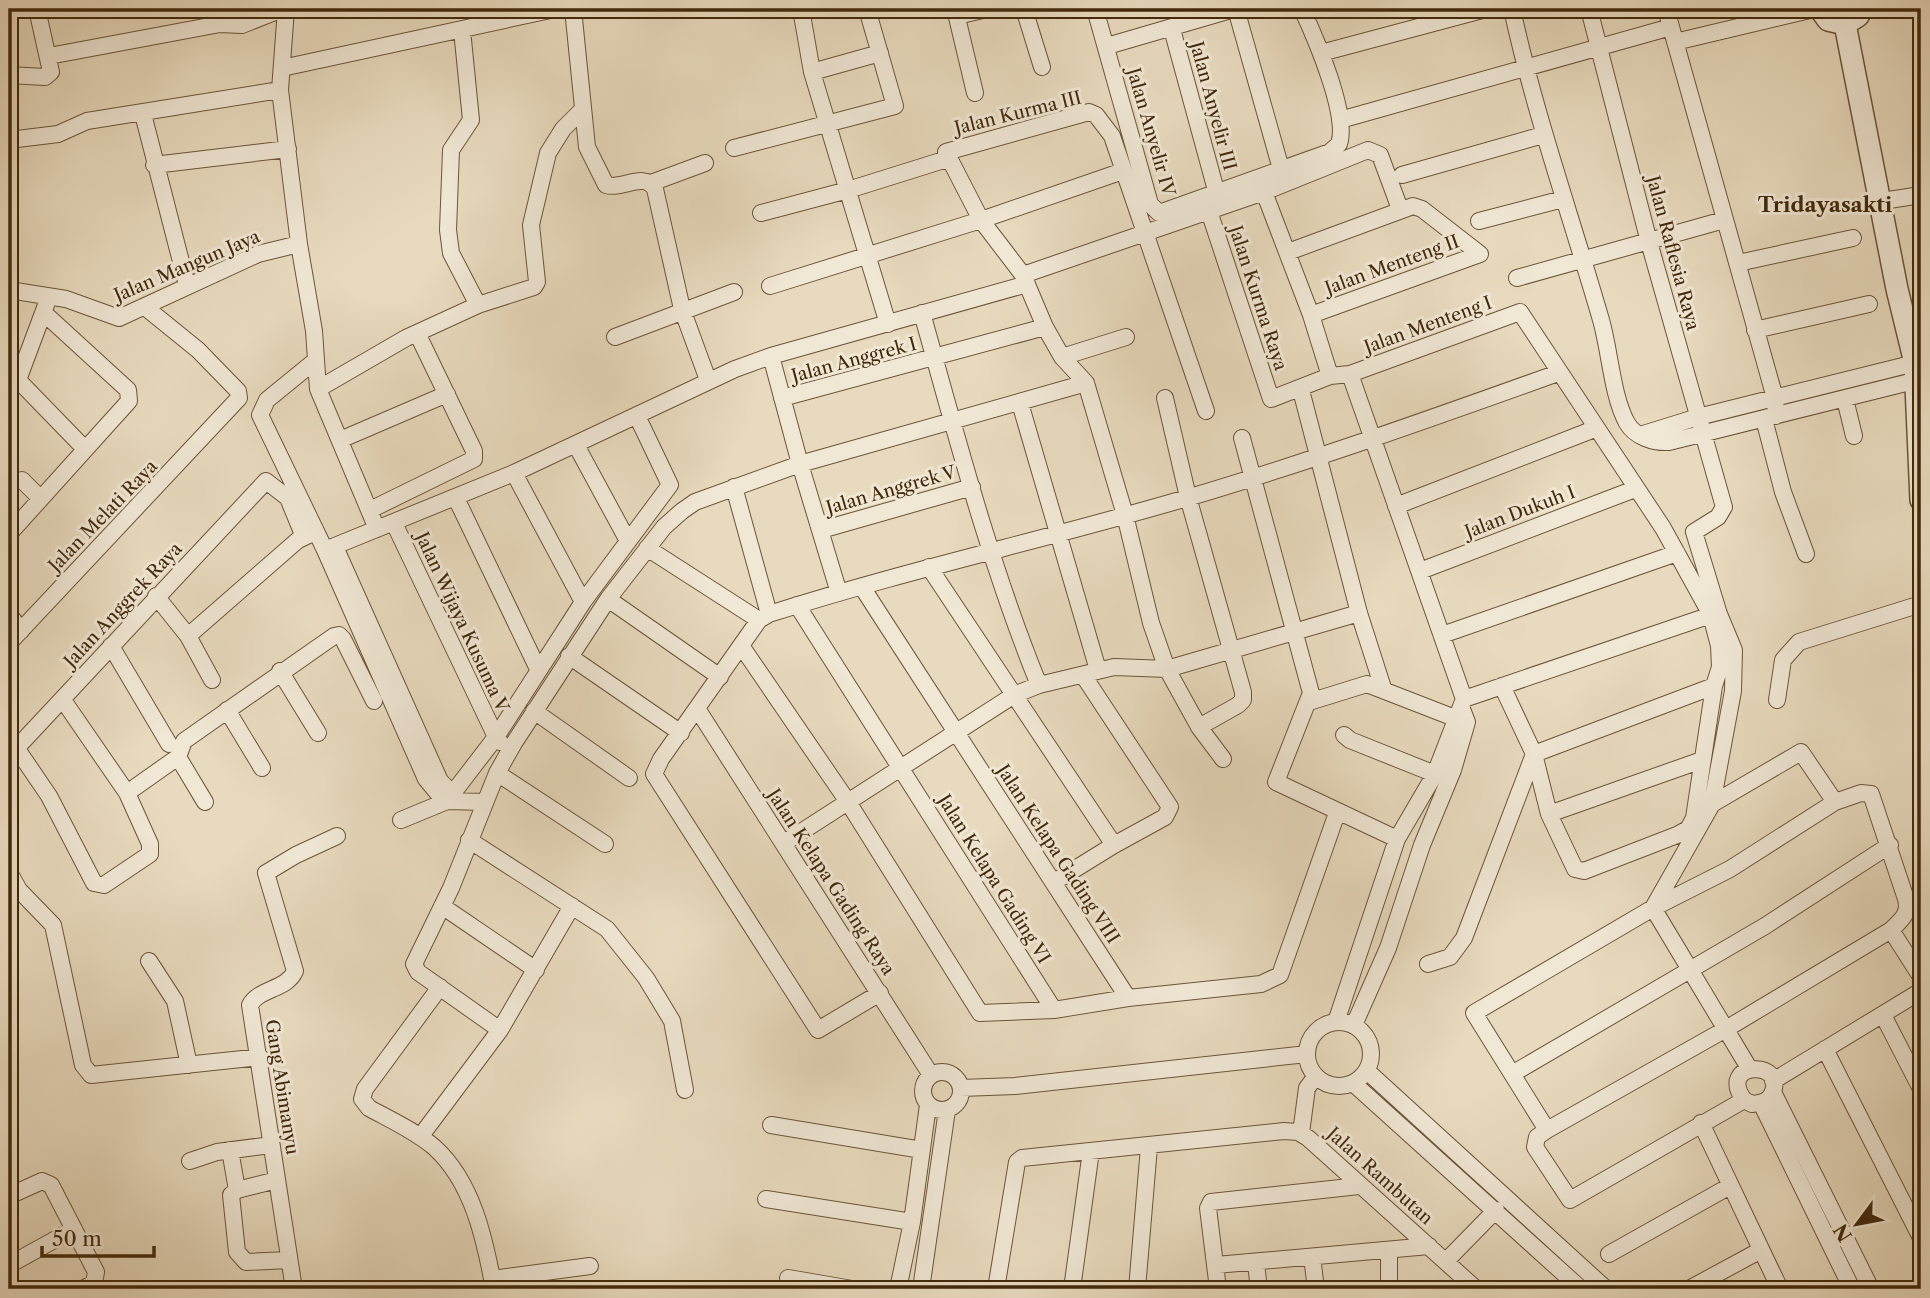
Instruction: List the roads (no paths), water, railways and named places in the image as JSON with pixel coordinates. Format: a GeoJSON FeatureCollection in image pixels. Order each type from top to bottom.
{"type":"FeatureCollection","features":[{"type":"Feature","properties":{"kind":"street"},"geometry":{"type":"LineString","coordinates":[[9,75],[45,77],[51,69],[37,9]]}},
{"type":"Feature","properties":{"kind":"street"},"geometry":{"type":"LineString","coordinates":[[49,56],[218,16],[242,24],[284,9],[280,90],[318,389],[377,529]]}},
{"type":"Feature","properties":{"kind":"street"},"geometry":{"type":"LineString","coordinates":[[282,68],[555,9]]}},
{"type":"Feature","properties":{"kind":"street"},"geometry":{"type":"LineString","coordinates":[[573,9],[588,153],[603,183],[609,187],[644,180],[651,183],[705,163]]}},
{"type":"Feature","properties":{"kind":"street"},"geometry":{"type":"LineString","coordinates":[[801,9],[812,72],[888,324]]}},
{"type":"Feature","properties":{"kind":"street"},"geometry":{"type":"LineString","coordinates":[[734,148],[895,106],[867,9]]}},
{"type":"Feature","properties":{"kind":"street"},"geometry":{"type":"LineString","coordinates":[[975,93],[956,12],[987,9]]}},
{"type":"Feature","properties":{"kind":"street"},"geometry":{"type":"LineString","coordinates":[[1024,9],[1042,67]]}},
{"type":"Feature","properties":{"kind":"street","name":"Jalan Anyelir IV"},"geometry":{"type":"LineString","coordinates":[[1095,9],[1152,209],[1162,212],[1217,194],[1335,149],[1341,136],[1340,120]]}},
{"type":"Feature","properties":{"kind":"street"},"geometry":{"type":"LineString","coordinates":[[1107,46],[1235,9],[1281,169]]}},
{"type":"Feature","properties":{"kind":"street"},"geometry":{"type":"LineString","coordinates":[[1301,9],[1321,52],[1340,120],[1600,48],[1814,9]]}},
{"type":"Feature","properties":{"kind":"street"},"geometry":{"type":"LineString","coordinates":[[1321,52],[1486,9]]}},
{"type":"Feature","properties":{"kind":"street"},"geometry":{"type":"LineString","coordinates":[[1512,9],[1543,135],[1583,261],[1622,409],[1627,423],[1640,435],[1656,443],[1703,435],[1845,399],[1910,373]]}},
{"type":"Feature","properties":{"kind":"street","name":"Jalan Raflesia Raya"},"geometry":{"type":"LineString","coordinates":[[1589,9],[1649,242],[1724,507],[1718,517],[1694,532],[1719,614],[1734,650],[1732,691],[1712,804]]}},
{"type":"Feature","properties":{"kind":"street"},"geometry":{"type":"LineString","coordinates":[[1666,9],[1775,398],[1770,418],[1783,492],[1806,554]]}},
{"type":"Feature","properties":{"kind":"street"},"geometry":{"type":"LineString","coordinates":[[1862,9],[1858,16],[1833,19],[1918,411],[1921,500]]}},
{"type":"Feature","properties":{"kind":"street","name":"Jalan Anyelir III"},"geometry":{"type":"LineString","coordinates":[[1172,29],[1217,194]]}},
{"type":"Feature","properties":{"kind":"street"},"geometry":{"type":"LineString","coordinates":[[462,30],[471,120],[451,150],[449,249],[478,305]]}},
{"type":"Feature","properties":{"kind":"street"},"geometry":{"type":"LineString","coordinates":[[812,72],[880,53]]}},
{"type":"Feature","properties":{"kind":"street"},"geometry":{"type":"LineString","coordinates":[[9,140],[58,134],[87,121],[280,90]]}},
{"type":"Feature","properties":{"kind":"street"},"geometry":{"type":"LineString","coordinates":[[318,389],[418,333],[478,305],[536,285],[531,225],[548,153],[563,128],[583,109]]}},
{"type":"Feature","properties":{"kind":"street","name":"Jalan Kurma III"},"geometry":{"type":"LineString","coordinates":[[946,155],[1089,112],[1096,115],[1112,136],[1206,411]]}},
{"type":"Feature","properties":{"kind":"street"},"geometry":{"type":"LineString","coordinates":[[143,114],[187,285]]}},
{"type":"Feature","properties":{"kind":"street"},"geometry":{"type":"LineString","coordinates":[[1402,175],[1543,135]]}},
{"type":"Feature","properties":{"kind":"street"},"geometry":{"type":"LineString","coordinates":[[154,165],[288,149]]}},
{"type":"Feature","properties":{"kind":"street"},"geometry":{"type":"LineString","coordinates":[[330,548],[514,473],[708,380],[771,356],[888,324],[1025,280],[1371,150],[1380,155],[1400,209],[1288,252]]}},
{"type":"Feature","properties":{"kind":"street"},"geometry":{"type":"LineString","coordinates":[[761,213],[848,190],[946,155],[981,220],[1025,280],[1045,327],[1062,356],[1086,383],[1125,515],[1151,623],[1167,669],[1199,727],[1223,759]]}},
{"type":"Feature","properties":{"kind":"street"},"geometry":{"type":"LineString","coordinates":[[770,286],[981,220],[1124,171]]}},
{"type":"Feature","properties":{"kind":"street"},"geometry":{"type":"LineString","coordinates":[[651,183],[682,309],[708,380]]}},
{"type":"Feature","properties":{"kind":"street"},"geometry":{"type":"LineString","coordinates":[[1264,192],[1311,315],[1330,376]]}},
{"type":"Feature","properties":{"kind":"street"},"geometry":{"type":"LineString","coordinates":[[1874,202],[1921,195]]}},
{"type":"Feature","properties":{"kind":"street"},"geometry":{"type":"LineString","coordinates":[[1479,221],[1563,199]]}},
{"type":"Feature","properties":{"kind":"street","name":"Jalan Menteng II"},"geometry":{"type":"LineString","coordinates":[[1311,315],[1480,254],[1422,209],[1413,206],[1400,209]]}},
{"type":"Feature","properties":{"kind":"street","name":"Jalan Kurma Raya"},"geometry":{"type":"LineString","coordinates":[[1209,211],[1271,399],[1330,376],[1350,374]]}},
{"type":"Feature","properties":{"kind":"street"},"geometry":{"type":"LineString","coordinates":[[1517,278],[1724,220]]}},
{"type":"Feature","properties":{"kind":"street"},"geometry":{"type":"LineString","coordinates":[[1738,263],[1853,238]]}},
{"type":"Feature","properties":{"kind":"street","name":"Jalan Mangun Jaya"},"geometry":{"type":"LineString","coordinates":[[9,290],[66,299],[118,318],[258,254],[299,244]]}},
{"type":"Feature","properties":{"kind":"street"},"geometry":{"type":"LineString","coordinates":[[615,337],[682,309],[734,292]]}},
{"type":"Feature","properties":{"kind":"street"},"geometry":{"type":"LineString","coordinates":[[47,297],[45,314],[18,379],[22,388],[85,449]]}},
{"type":"Feature","properties":{"kind":"street"},"geometry":{"type":"LineString","coordinates":[[1755,330],[1870,304]]}},
{"type":"Feature","properties":{"kind":"street","name":"Jalan Melati Raya"},"geometry":{"type":"LineString","coordinates":[[9,643],[225,416],[239,398],[238,391],[198,351],[145,307]]}},
{"type":"Feature","properties":{"kind":"street","name":"Jalan Menteng I"},"geometry":{"type":"LineString","coordinates":[[1350,374],[1520,312],[1558,373]]}},
{"type":"Feature","properties":{"kind":"street"},"geometry":{"type":"LineString","coordinates":[[922,313],[991,552],[1016,629],[1039,685]]}},
{"type":"Feature","properties":{"kind":"street"},"geometry":{"type":"LineString","coordinates":[[9,534],[129,401],[130,396],[128,390],[45,314]]}},
{"type":"Feature","properties":{"kind":"street","name":"Jalan Anggrek I"},"geometry":{"type":"LineString","coordinates":[[782,398],[935,359],[1045,327]]}},
{"type":"Feature","properties":{"kind":"street"},"geometry":{"type":"LineString","coordinates":[[370,510],[474,459],[474,451],[418,333]]}},
{"type":"Feature","properties":{"kind":"street"},"geometry":{"type":"LineString","coordinates":[[1062,356],[1126,337]]}},
{"type":"Feature","properties":{"kind":"street"},"geometry":{"type":"LineString","coordinates":[[771,356],[839,593]]}},
{"type":"Feature","properties":{"kind":"street"},"geometry":{"type":"LineString","coordinates":[[316,360],[267,400],[260,415],[310,534],[330,548],[440,781],[449,790],[456,789],[496,737],[583,603],[670,485],[637,416]]}},
{"type":"Feature","properties":{"kind":"street"},"geometry":{"type":"LineString","coordinates":[[880,993],[818,1030],[655,775],[661,759],[764,617],[929,567],[1188,497],[1371,440],[1558,373],[1597,428],[1677,553],[1711,615],[1719,646],[1720,667],[1714,686],[1694,818],[1688,829],[1584,871],[1575,869],[1549,814],[1534,754],[1502,686]]}},
{"type":"Feature","properties":{"kind":"street"},"geometry":{"type":"LineString","coordinates":[[1640,435],[1775,398],[1910,373]]}},
{"type":"Feature","properties":{"kind":"street"},"geometry":{"type":"LineString","coordinates":[[1350,374],[1371,440],[1442,635],[1462,712],[1453,770],[1422,845],[1388,948],[1354,1025]]}},
{"type":"Feature","properties":{"kind":"street"},"geometry":{"type":"LineString","coordinates":[[500,1030],[418,972],[414,964],[442,906],[497,773],[510,750],[608,599],[664,527],[688,506],[800,464],[1086,383]]}},
{"type":"Feature","properties":{"kind":"street"},"geometry":{"type":"LineString","coordinates":[[340,440],[447,394]]}},
{"type":"Feature","properties":{"kind":"street"},"geometry":{"type":"LineString","coordinates":[[1302,394],[1316,457],[1359,613],[1383,688]]}},
{"type":"Feature","properties":{"kind":"street"},"geometry":{"type":"LineString","coordinates":[[1166,398],[1188,497],[1244,692],[1243,700],[1199,727]]}},
{"type":"Feature","properties":{"kind":"street"},"geometry":{"type":"LineString","coordinates":[[1845,399],[1854,436]]}},
{"type":"Feature","properties":{"kind":"street"},"geometry":{"type":"LineString","coordinates":[[1020,403],[1090,673],[1170,807],[1165,817],[1054,882]]}},
{"type":"Feature","properties":{"kind":"street"},"geometry":{"type":"LineString","coordinates":[[1396,506],[1597,428]]}},
{"type":"Feature","properties":{"kind":"street"},"geometry":{"type":"LineString","coordinates":[[1242,438],[1309,682],[1309,702],[1276,782],[1397,839]]}},
{"type":"Feature","properties":{"kind":"street"},"geometry":{"type":"LineString","coordinates":[[576,445],[628,541]]}},
{"type":"Feature","properties":{"kind":"street"},"geometry":{"type":"LineString","coordinates":[[514,473],[583,603]]}},
{"type":"Feature","properties":{"kind":"street"},"geometry":{"type":"LineString","coordinates":[[22,480],[40,498]]}},
{"type":"Feature","properties":{"kind":"street","name":"Jalan Anggrek Raya"},"geometry":{"type":"LineString","coordinates":[[11,754],[266,481],[288,498],[310,534]]}},
{"type":"Feature","properties":{"kind":"street"},"geometry":{"type":"LineString","coordinates":[[734,487],[764,617]]}},
{"type":"Feature","properties":{"kind":"street","name":"Jalan Anggrek V"},"geometry":{"type":"LineString","coordinates":[[821,530],[972,487]]}},
{"type":"Feature","properties":{"kind":"street","name":"Jalan Dukuh I"},"geometry":{"type":"LineString","coordinates":[[1420,571],[1635,489]]}},
{"type":"Feature","properties":{"kind":"street"},"geometry":{"type":"LineString","coordinates":[[456,498],[538,669]]}},
{"type":"Feature","properties":{"kind":"street","name":"Jalan Wijaya Kusuma V"},"geometry":{"type":"LineString","coordinates":[[394,523],[496,737]]}},
{"type":"Feature","properties":{"kind":"street"},"geometry":{"type":"LineString","coordinates":[[188,636],[310,534]]}},
{"type":"Feature","properties":{"kind":"street"},"geometry":{"type":"LineString","coordinates":[[330,548],[426,779],[445,802]]}},
{"type":"Feature","properties":{"kind":"street"},"geometry":{"type":"LineString","coordinates":[[647,548],[764,617]]}},
{"type":"Feature","properties":{"kind":"street"},"geometry":{"type":"LineString","coordinates":[[1442,635],[1677,553]]}},
{"type":"Feature","properties":{"kind":"street"},"geometry":{"type":"LineString","coordinates":[[929,567],[1114,845]]}},
{"type":"Feature","properties":{"kind":"street","name":"Jalan Kelapa Gading VIII"},"geometry":{"type":"LineString","coordinates":[[862,587],[1128,998]]}},
{"type":"Feature","properties":{"kind":"street"},"geometry":{"type":"LineString","coordinates":[[156,596],[188,636],[212,680]]}},
{"type":"Feature","properties":{"kind":"street"},"geometry":{"type":"LineString","coordinates":[[608,599],[720,677]]}},
{"type":"Feature","properties":{"kind":"street"},"geometry":{"type":"LineString","coordinates":[[1777,700],[1783,660],[1799,642],[1921,604]]}},
{"type":"Feature","properties":{"kind":"street","name":"Jalan Kelapa Gading VI"},"geometry":{"type":"LineString","coordinates":[[797,605],[1054,1010]]}},
{"type":"Feature","properties":{"kind":"street"},"geometry":{"type":"LineString","coordinates":[[784,843],[1014,695],[1039,685],[1114,667],[1167,669],[1359,613]]}},
{"type":"Feature","properties":{"kind":"street"},"geometry":{"type":"LineString","coordinates":[[9,614],[21,631]]}},
{"type":"Feature","properties":{"kind":"street"},"geometry":{"type":"LineString","coordinates":[[1336,1022],[1397,839],[1435,774],[1462,712],[1502,686],[1711,615]]}},
{"type":"Feature","properties":{"kind":"street"},"geometry":{"type":"LineString","coordinates":[[127,793],[174,750],[178,751],[184,741],[280,671],[340,635],[374,701]]}},
{"type":"Feature","properties":{"kind":"street"},"geometry":{"type":"LineString","coordinates":[[111,646],[205,802]]}},
{"type":"Feature","properties":{"kind":"street"},"geometry":{"type":"LineString","coordinates":[[742,647],[848,802],[975,1010],[986,1014],[1054,1010],[1128,998],[1261,984],[1280,975],[1337,813]]}},
{"type":"Feature","properties":{"kind":"street"},"geometry":{"type":"LineString","coordinates":[[569,656],[681,733]]}},
{"type":"Feature","properties":{"kind":"street"},"geometry":{"type":"LineString","coordinates":[[280,671],[318,733]]}},
{"type":"Feature","properties":{"kind":"street"},"geometry":{"type":"LineString","coordinates":[[1309,702],[1367,684],[1462,712]]}},
{"type":"Feature","properties":{"kind":"street"},"geometry":{"type":"LineString","coordinates":[[1428,964],[1450,957],[1464,938],[1534,754],[1714,686]]}},
{"type":"Feature","properties":{"kind":"street"},"geometry":{"type":"LineString","coordinates":[[11,754],[49,796],[90,878],[97,885],[104,885],[133,866],[151,849],[127,793],[63,700]]}},
{"type":"Feature","properties":{"kind":"street"},"geometry":{"type":"LineString","coordinates":[[226,710],[262,768]]}},
{"type":"Feature","properties":{"kind":"street","name":"Jalan Kelapa Gading Raya"},"geometry":{"type":"LineString","coordinates":[[698,710],[931,1075]]}},
{"type":"Feature","properties":{"kind":"street"},"geometry":{"type":"LineString","coordinates":[[534,711],[629,778]]}},
{"type":"Feature","properties":{"kind":"street"},"geometry":{"type":"LineString","coordinates":[[1344,735],[1350,740],[1435,774]]}},
{"type":"Feature","properties":{"kind":"street"},"geometry":{"type":"LineString","coordinates":[[496,737],[510,750]]}},
{"type":"Feature","properties":{"kind":"street"},"geometry":{"type":"LineString","coordinates":[[1653,908],[1712,804],[1801,752],[1835,802]]}},
{"type":"Feature","properties":{"kind":"street"},"geometry":{"type":"LineString","coordinates":[[1549,814],[1702,760]]}},
{"type":"Feature","properties":{"kind":"street"},"geometry":{"type":"LineString","coordinates":[[497,773],[605,844]]}},
{"type":"Feature","properties":{"kind":"street"},"geometry":{"type":"LineString","coordinates":[[1547,1130],[1474,1013],[1653,908],[1730,869],[1835,802],[1861,793],[1871,794],[1908,907],[1904,918],[1891,930],[1726,1029],[1547,1130],[1537,1137],[1535,1147],[1570,1200],[1701,1123],[1744,1100],[1769,1092],[1825,1049],[1921,991]]}},
{"type":"Feature","properties":{"kind":"street"},"geometry":{"type":"LineString","coordinates":[[401,820],[445,802],[485,802]]}},
{"type":"Feature","properties":{"kind":"street","name":"Gang Abimanyu"},"geometry":{"type":"LineString","coordinates":[[294,1289],[251,1002],[290,980],[295,971],[266,873],[337,836]]}},
{"type":"Feature","properties":{"kind":"street"},"geometry":{"type":"LineString","coordinates":[[470,840],[607,929],[658,998],[671,1021],[685,1090]]}},
{"type":"Feature","properties":{"kind":"street"},"geometry":{"type":"LineString","coordinates":[[1512,1074],[1765,926],[1889,845]]}},
{"type":"Feature","properties":{"kind":"street"},"geometry":{"type":"LineString","coordinates":[[9,872],[14,891],[53,925],[86,1071],[96,1076],[260,1057]]}},
{"type":"Feature","properties":{"kind":"street"},"geometry":{"type":"LineString","coordinates":[[442,906],[536,970]]}},
{"type":"Feature","properties":{"kind":"street"},"geometry":{"type":"LineString","coordinates":[[420,1137],[500,1030],[572,906]]}},
{"type":"Feature","properties":{"kind":"street"},"geometry":{"type":"LineString","coordinates":[[1653,908],[1749,1068]]}},
{"type":"Feature","properties":{"kind":"street"},"geometry":{"type":"LineString","coordinates":[[1891,930],[1921,977]]}},
{"type":"Feature","properties":{"kind":"street"},"geometry":{"type":"LineString","coordinates":[[149,961],[175,1001],[189,1065]]}},
{"type":"Feature","properties":{"kind":"street"},"geometry":{"type":"LineString","coordinates":[[440,987],[365,1089],[362,1099],[369,1108],[420,1137],[435,1149],[460,1178],[473,1209],[493,1284],[590,1265]]}},
{"type":"Feature","properties":{"kind":"street"},"geometry":{"type":"LineString","coordinates":[[1883,1015],[1921,1089]]}},
{"type":"Feature","properties":{"kind":"street"},"geometry":{"type":"LineString","coordinates":[[1336,1022],[1354,1025],[1361,1030],[1370,1045],[1367,1071],[1353,1083],[1328,1084],[1316,1076],[1309,1066],[1307,1054],[1315,1032],[1336,1022]]}},
{"type":"Feature","properties":{"kind":"street"},"geometry":{"type":"LineString","coordinates":[[1825,1049],[1921,1238]]}},
{"type":"Feature","properties":{"kind":"street"},"geometry":{"type":"LineString","coordinates":[[961,1088],[1015,1086],[1307,1054]]}},
{"type":"Feature","properties":{"kind":"street"},"geometry":{"type":"LineString","coordinates":[[1749,1068],[1759,1068],[1768,1073],[1769,1092],[1814,1193],[1860,1285]]}},
{"type":"Feature","properties":{"kind":"street"},"geometry":{"type":"LineString","coordinates":[[1744,1100],[1738,1092],[1737,1083],[1749,1068]]}},
{"type":"Feature","properties":{"kind":"street"},"geometry":{"type":"LineString","coordinates":[[1367,1071],[1606,1289]]}},
{"type":"Feature","properties":{"kind":"street"},"geometry":{"type":"LineString","coordinates":[[898,1289],[912,1222],[928,1105],[923,1095],[924,1084],[931,1075],[949,1073],[961,1088],[959,1102],[947,1110],[937,1110],[928,1105]]}},
{"type":"Feature","properties":{"kind":"street"},"geometry":{"type":"LineString","coordinates":[[1301,1133],[1307,1088],[1316,1076]]}},
{"type":"Feature","properties":{"kind":"street"},"geometry":{"type":"LineString","coordinates":[[1353,1083],[1581,1289]]}},
{"type":"Feature","properties":{"kind":"street"},"geometry":{"type":"LineString","coordinates":[[921,1289],[947,1110]]}},
{"type":"Feature","properties":{"kind":"street"},"geometry":{"type":"LineString","coordinates":[[1701,1123],[1780,1289]]}},
{"type":"Feature","properties":{"kind":"street"},"geometry":{"type":"LineString","coordinates":[[771,1125],[922,1150]]}},
{"type":"Feature","properties":{"kind":"street","name":"Jalan Rambutan"},"geometry":{"type":"LineString","coordinates":[[996,1289],[1017,1161],[1022,1158],[1284,1131],[1301,1133],[1476,1289]]}},
{"type":"Feature","properties":{"kind":"street"},"geometry":{"type":"LineString","coordinates":[[190,1161],[230,1150],[271,1144]]}},
{"type":"Feature","properties":{"kind":"street"},"geometry":{"type":"LineString","coordinates":[[1137,1289],[1149,1147]]}},
{"type":"Feature","properties":{"kind":"street"},"geometry":{"type":"LineString","coordinates":[[230,1150],[237,1190]]}},
{"type":"Feature","properties":{"kind":"street"},"geometry":{"type":"LineString","coordinates":[[1072,1289],[1091,1151]]}},
{"type":"Feature","properties":{"kind":"street"},"geometry":{"type":"LineString","coordinates":[[276,1180],[237,1190],[230,1198],[238,1256],[246,1262],[289,1260]]}},
{"type":"Feature","properties":{"kind":"street"},"geometry":{"type":"LineString","coordinates":[[9,1196],[37,1182],[48,1181],[96,1272],[94,1283],[83,1289]]}},
{"type":"Feature","properties":{"kind":"street"},"geometry":{"type":"LineString","coordinates":[[1218,1289],[1208,1208],[1217,1200],[1359,1185]]}},
{"type":"Feature","properties":{"kind":"street"},"geometry":{"type":"LineString","coordinates":[[1609,1254],[1730,1186]]}},
{"type":"Feature","properties":{"kind":"street"},"geometry":{"type":"LineString","coordinates":[[766,1199],[912,1222]]}},
{"type":"Feature","properties":{"kind":"street"},"geometry":{"type":"LineString","coordinates":[[1446,1261],[1496,1210]]}},
{"type":"Feature","properties":{"kind":"street"},"geometry":{"type":"LineString","coordinates":[[9,1265],[74,1229]]}},
{"type":"Feature","properties":{"kind":"street"},"geometry":{"type":"LineString","coordinates":[[1216,1265],[1256,1264],[1429,1246]]}},
{"type":"Feature","properties":{"kind":"street"},"geometry":{"type":"LineString","coordinates":[[1389,1250],[1389,1289]]}},
{"type":"Feature","properties":{"kind":"street"},"geometry":{"type":"LineString","coordinates":[[1689,1289],[1761,1250]]}},
{"type":"Feature","properties":{"kind":"street"},"geometry":{"type":"LineString","coordinates":[[1312,1257],[1316,1289]]}},
{"type":"Feature","properties":{"kind":"street"},"geometry":{"type":"LineString","coordinates":[[1256,1264],[1259,1289]]}},
{"type":"Feature","properties":{"kind":"street"},"geometry":{"type":"LineString","coordinates":[[788,1278],[852,1289]]}},
{"type":"Feature","properties":{"kind":"district","name":"Tridayasakti"},"geometry":{"type":"Point","coordinates":[1825,205]}}]}
